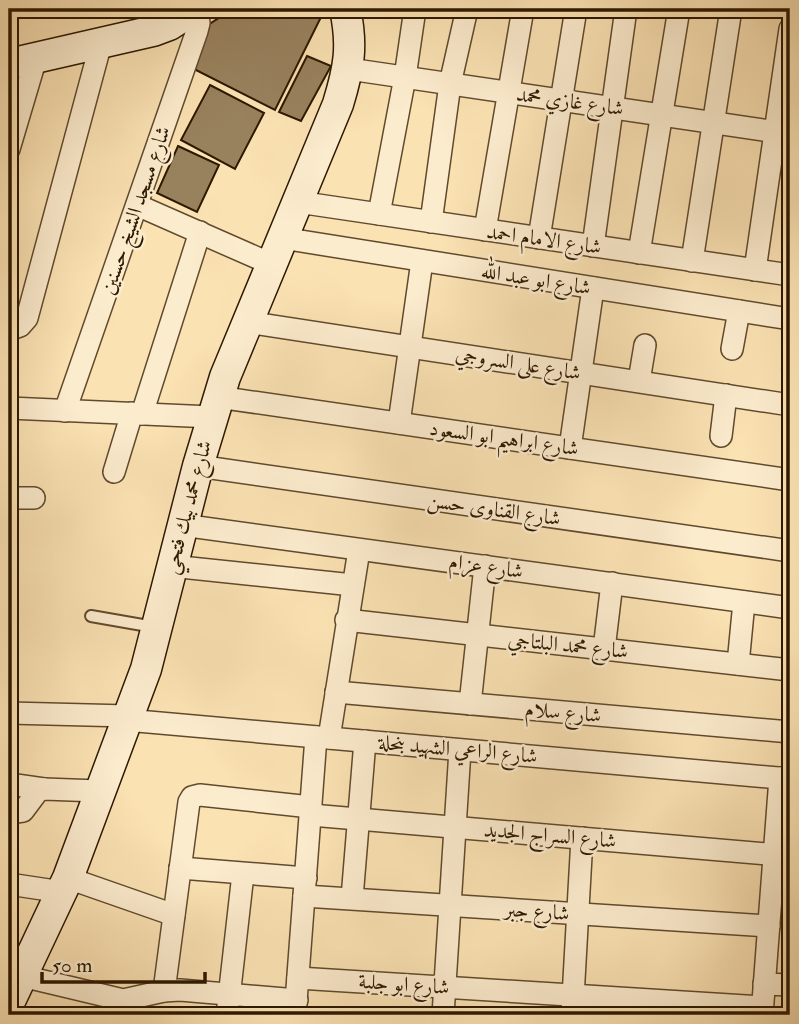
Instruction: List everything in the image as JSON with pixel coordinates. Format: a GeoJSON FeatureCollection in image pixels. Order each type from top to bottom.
{"type":"FeatureCollection","features":[{"type":"Feature","properties":{"kind":"street"},"geometry":{"type":"LineString","coordinates":[[9,149],[17,60],[101,43],[169,25],[196,9]]}},
{"type":"Feature","properties":{"kind":"street","name":"شارع مسجد الشيخ حسنين"},"geometry":{"type":"LineString","coordinates":[[65,411],[197,31],[199,23],[196,9]]}},
{"type":"Feature","properties":{"kind":"street","name":"شارع محمد بيك فتحي"},"geometry":{"type":"LineString","coordinates":[[9,1003],[65,885],[146,668],[215,407],[246,322],[338,104],[349,69],[350,49],[345,9]]}},
{"type":"Feature","properties":{"kind":"street"},"geometry":{"type":"LineString","coordinates":[[379,214],[415,9]]}},
{"type":"Feature","properties":{"kind":"street"},"geometry":{"type":"LineString","coordinates":[[431,222],[450,84],[467,9]]}},
{"type":"Feature","properties":{"kind":"street"},"geometry":{"type":"LineString","coordinates":[[485,230],[523,9]]}},
{"type":"Feature","properties":{"kind":"street"},"geometry":{"type":"LineString","coordinates":[[539,238],[576,9]]}},
{"type":"Feature","properties":{"kind":"street"},"geometry":{"type":"LineString","coordinates":[[593,246],[626,9]]}},
{"type":"Feature","properties":{"kind":"street"},"geometry":{"type":"LineString","coordinates":[[639,253],[679,9]]}},
{"type":"Feature","properties":{"kind":"street"},"geometry":{"type":"LineString","coordinates":[[692,261],[731,9]]}},
{"type":"Feature","properties":{"kind":"street"},"geometry":{"type":"LineString","coordinates":[[755,270],[782,133],[790,29]]}},
{"type":"Feature","properties":{"kind":"street"},"geometry":{"type":"LineString","coordinates":[[9,330],[20,326],[27,318],[101,43]]}},
{"type":"Feature","properties":{"kind":"street","name":"شارع غازي محمد"},"geometry":{"type":"LineString","coordinates":[[349,69],[782,133]]}},
{"type":"Feature","properties":{"kind":"street","name":"شارع الامام احمد"},"geometry":{"type":"LineString","coordinates":[[298,202],[790,275]]}},
{"type":"Feature","properties":{"kind":"street","name":"شارع ابو عبد الله"},"geometry":{"type":"LineString","coordinates":[[137,205],[200,232],[276,251],[422,261],[790,320]]}},
{"type":"Feature","properties":{"kind":"street"},"geometry":{"type":"LineString","coordinates":[[114,472],[200,232]]}},
{"type":"Feature","properties":{"kind":"street"},"geometry":{"type":"LineString","coordinates":[[399,423],[422,261]]}},
{"type":"Feature","properties":{"kind":"street"},"geometry":{"type":"LineString","coordinates":[[570,448],[593,288]]}},
{"type":"Feature","properties":{"kind":"street"},"geometry":{"type":"LineString","coordinates":[[732,349],[738,311]]}},
{"type":"Feature","properties":{"kind":"street","name":"شارع على السروجي"},"geometry":{"type":"LineString","coordinates":[[246,322],[790,405]]}},
{"type":"Feature","properties":{"kind":"street"},"geometry":{"type":"LineString","coordinates":[[639,381],[645,345]]}},
{"type":"Feature","properties":{"kind":"street"},"geometry":{"type":"LineString","coordinates":[[721,436],[726,395]]}},
{"type":"Feature","properties":{"kind":"street","name":"شارع ابراهيم ابو السعود"},"geometry":{"type":"LineString","coordinates":[[9,408],[137,414],[215,407],[399,423],[790,480]]}},
{"type":"Feature","properties":{"kind":"street","name":"شارع القناوى حسن"},"geometry":{"type":"LineString","coordinates":[[198,466],[790,551]]}},
{"type":"Feature","properties":{"kind":"street"},"geometry":{"type":"LineString","coordinates":[[9,498],[34,498]]}},
{"type":"Feature","properties":{"kind":"street","name":"شارع عزام"},"geometry":{"type":"LineString","coordinates":[[182,525],[790,608]]}},
{"type":"Feature","properties":{"kind":"street"},"geometry":{"type":"LineString","coordinates":[[22,976],[122,1008],[164,991],[228,1005],[296,1008],[311,811],[322,737],[336,692],[359,550]]}},
{"type":"Feature","properties":{"kind":"street"},"geometry":{"type":"LineString","coordinates":[[171,566],[353,585]]}},
{"type":"Feature","properties":{"kind":"street"},"geometry":{"type":"LineString","coordinates":[[470,704],[485,566]]}},
{"type":"Feature","properties":{"kind":"street"},"geometry":{"type":"LineString","coordinates":[[604,649],[612,583]]}},
{"type":"Feature","properties":{"kind":"street"},"geometry":{"type":"LineString","coordinates":[[738,664],[744,601]]}},
{"type":"Feature","properties":{"kind":"street","name":"شارع محمد البلتاجي"},"geometry":{"type":"LineString","coordinates":[[346,620],[790,670]]}},
{"type":"Feature","properties":{"kind":"street","name":"شارع سلام"},"geometry":{"type":"LineString","coordinates":[[336,692],[790,732]]}},
{"type":"Feature","properties":{"kind":"street","name":"شارع الراعي الشهيد بنحلة"},"geometry":{"type":"LineString","coordinates":[[9,713],[127,718],[785,779]]}},
{"type":"Feature","properties":{"kind":"street"},"geometry":{"type":"LineString","coordinates":[[352,898],[365,741]]}},
{"type":"Feature","properties":{"kind":"street"},"geometry":{"type":"LineString","coordinates":[[443,1015],[460,750]]}},
{"type":"Feature","properties":{"kind":"street"},"geometry":{"type":"LineString","coordinates":[[762,1011],[769,926],[782,855],[785,779]]}},
{"type":"Feature","properties":{"kind":"street"},"geometry":{"type":"LineString","coordinates":[[9,783],[44,789],[99,791]]}},
{"type":"Feature","properties":{"kind":"street"},"geometry":{"type":"LineString","coordinates":[[9,813],[23,811],[38,791],[44,789]]}},
{"type":"Feature","properties":{"kind":"street","name":"شارع السراج الجديد"},"geometry":{"type":"LineString","coordinates":[[180,868],[189,802],[196,796],[358,818],[782,855]]}},
{"type":"Feature","properties":{"kind":"street"},"geometry":{"type":"LineString","coordinates":[[573,1005],[582,838]]}},
{"type":"Feature","properties":{"kind":"street"},"geometry":{"type":"LineString","coordinates":[[164,991],[180,868]]}},
{"type":"Feature","properties":{"kind":"street","name":"شارع جبر"},"geometry":{"type":"LineString","coordinates":[[180,868],[243,874],[352,898],[769,926]]}},
{"type":"Feature","properties":{"kind":"street"},"geometry":{"type":"LineString","coordinates":[[228,1005],[243,874]]}},
{"type":"Feature","properties":{"kind":"street"},"geometry":{"type":"LineString","coordinates":[[9,884],[65,885],[174,915]]}},
{"type":"Feature","properties":{"kind":"street","name":"شارع ابو جلبة"},"geometry":{"type":"LineString","coordinates":[[298,978],[445,987],[573,1005],[762,1011]]}},
{"type":"Feature","properties":{"kind":"street"},"geometry":{"type":"LineString","coordinates":[[764,984],[790,985]]}},
{"type":"Feature","properties":{"kind":"lane"},"geometry":{"type":"LineString","coordinates":[[91,616],[157,628]]}},
{"type":"Feature","properties":{"kind":"building"},"geometry":{"type":"Polygon","coordinates":[[[238,9],[325,9],[275,110],[186,65],[202,29],[238,9]]]}},
{"type":"Feature","properties":{"kind":"building"},"geometry":{"type":"Polygon","coordinates":[[[307,56],[331,66],[301,121],[279,112],[307,56]]]}},
{"type":"Feature","properties":{"kind":"building"},"geometry":{"type":"Polygon","coordinates":[[[210,85],[264,113],[235,169],[181,140],[210,85]]]}},
{"type":"Feature","properties":{"kind":"building"},"geometry":{"type":"Polygon","coordinates":[[[178,146],[219,165],[197,212],[157,193],[178,146]]]}},
{"type":"Feature","properties":{"kind":"building"},"geometry":{"type":"Polygon","coordinates":[[[786,343],[790,344],[790,370],[782,368],[786,343]]]}}]}
